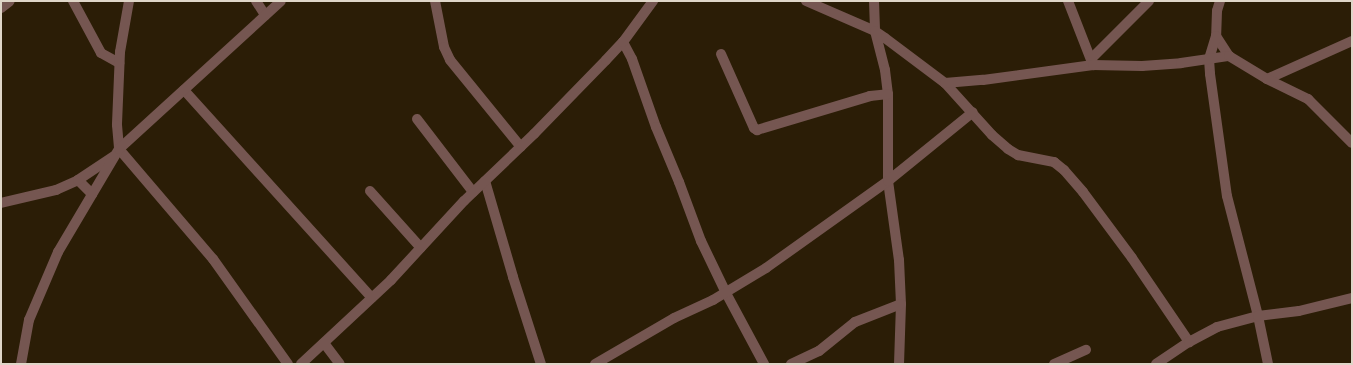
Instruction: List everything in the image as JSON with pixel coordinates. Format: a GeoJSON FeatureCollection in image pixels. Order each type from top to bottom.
{"type":"FeatureCollection","features":[{"type":"Feature","properties":{"kind":"street"},"geometry":{"type":"LineString","coordinates":[[1,8],[10,1]]}},
{"type":"Feature","properties":{"kind":"street"},"geometry":{"type":"LineString","coordinates":[[73,1],[101,53],[120,63]]}},
{"type":"Feature","properties":{"kind":"street"},"geometry":{"type":"LineString","coordinates":[[21,364],[29,320],[58,252],[117,152],[120,63],[129,1]]}},
{"type":"Feature","properties":{"kind":"street"},"geometry":{"type":"LineString","coordinates":[[256,1],[265,15]]}},
{"type":"Feature","properties":{"kind":"street"},"geometry":{"type":"LineString","coordinates":[[1,203],[56,190],[78,180],[117,152],[281,1]]}},
{"type":"Feature","properties":{"kind":"street"},"geometry":{"type":"LineString","coordinates":[[434,1],[444,47],[450,60],[521,148]]}},
{"type":"Feature","properties":{"kind":"street"},"geometry":{"type":"LineString","coordinates":[[301,364],[372,298],[422,248],[473,192],[521,148],[623,42],[653,1]]}},
{"type":"Feature","properties":{"kind":"street"},"geometry":{"type":"LineString","coordinates":[[806,1],[875,31],[945,83],[992,134],[1008,149],[1018,155],[1054,162],[1064,170],[1083,192],[1136,263],[1188,342]]}},
{"type":"Feature","properties":{"kind":"street"},"geometry":{"type":"LineString","coordinates":[[874,1],[875,31],[885,70],[888,94],[888,181],[899,260],[902,304],[899,364]]}},
{"type":"Feature","properties":{"kind":"street"},"geometry":{"type":"LineString","coordinates":[[1068,1],[1092,62]]}},
{"type":"Feature","properties":{"kind":"street"},"geometry":{"type":"LineString","coordinates":[[1092,62],[1149,1]]}},
{"type":"Feature","properties":{"kind":"street"},"geometry":{"type":"LineString","coordinates":[[1220,1],[1217,11],[1216,36],[1209,59],[1227,196],[1258,316],[1268,364]]}},
{"type":"Feature","properties":{"kind":"street"},"geometry":{"type":"LineString","coordinates":[[1216,36],[1229,56],[1308,99],[1352,143]]}},
{"type":"Feature","properties":{"kind":"street"},"geometry":{"type":"LineString","coordinates":[[1267,78],[1352,41]]}},
{"type":"Feature","properties":{"kind":"street"},"geometry":{"type":"LineString","coordinates":[[623,42],[632,59],[656,128],[679,182],[701,241],[726,293],[764,364]]}},
{"type":"Feature","properties":{"kind":"street"},"geometry":{"type":"LineString","coordinates":[[721,54],[754,128],[757,130],[870,96],[888,94]]}},
{"type":"Feature","properties":{"kind":"street"},"geometry":{"type":"LineString","coordinates":[[945,83],[983,80],[1092,62],[1142,66],[1229,56]]}},
{"type":"Feature","properties":{"kind":"street"},"geometry":{"type":"LineString","coordinates":[[184,90],[372,298]]}},
{"type":"Feature","properties":{"kind":"street"},"geometry":{"type":"LineString","coordinates":[[595,364],[674,318],[726,293],[766,268],[888,181],[973,112]]}},
{"type":"Feature","properties":{"kind":"street"},"geometry":{"type":"LineString","coordinates":[[417,119],[473,192]]}},
{"type":"Feature","properties":{"kind":"street"},"geometry":{"type":"LineString","coordinates":[[117,152],[213,260],[288,364]]}},
{"type":"Feature","properties":{"kind":"street"},"geometry":{"type":"LineString","coordinates":[[78,180],[92,194]]}},
{"type":"Feature","properties":{"kind":"street"},"geometry":{"type":"LineString","coordinates":[[485,181],[513,277],[542,364]]}},
{"type":"Feature","properties":{"kind":"street"},"geometry":{"type":"LineString","coordinates":[[370,191],[422,248]]}},
{"type":"Feature","properties":{"kind":"street"},"geometry":{"type":"LineString","coordinates":[[1156,364],[1188,342],[1217,327],[1258,316],[1299,311],[1352,298]]}},
{"type":"Feature","properties":{"kind":"street"},"geometry":{"type":"LineString","coordinates":[[791,364],[819,351],[855,322],[902,304]]}},
{"type":"Feature","properties":{"kind":"street"},"geometry":{"type":"LineString","coordinates":[[324,344],[340,364]]}},
{"type":"Feature","properties":{"kind":"street"},"geometry":{"type":"LineString","coordinates":[[1054,364],[1086,350]]}}]}
